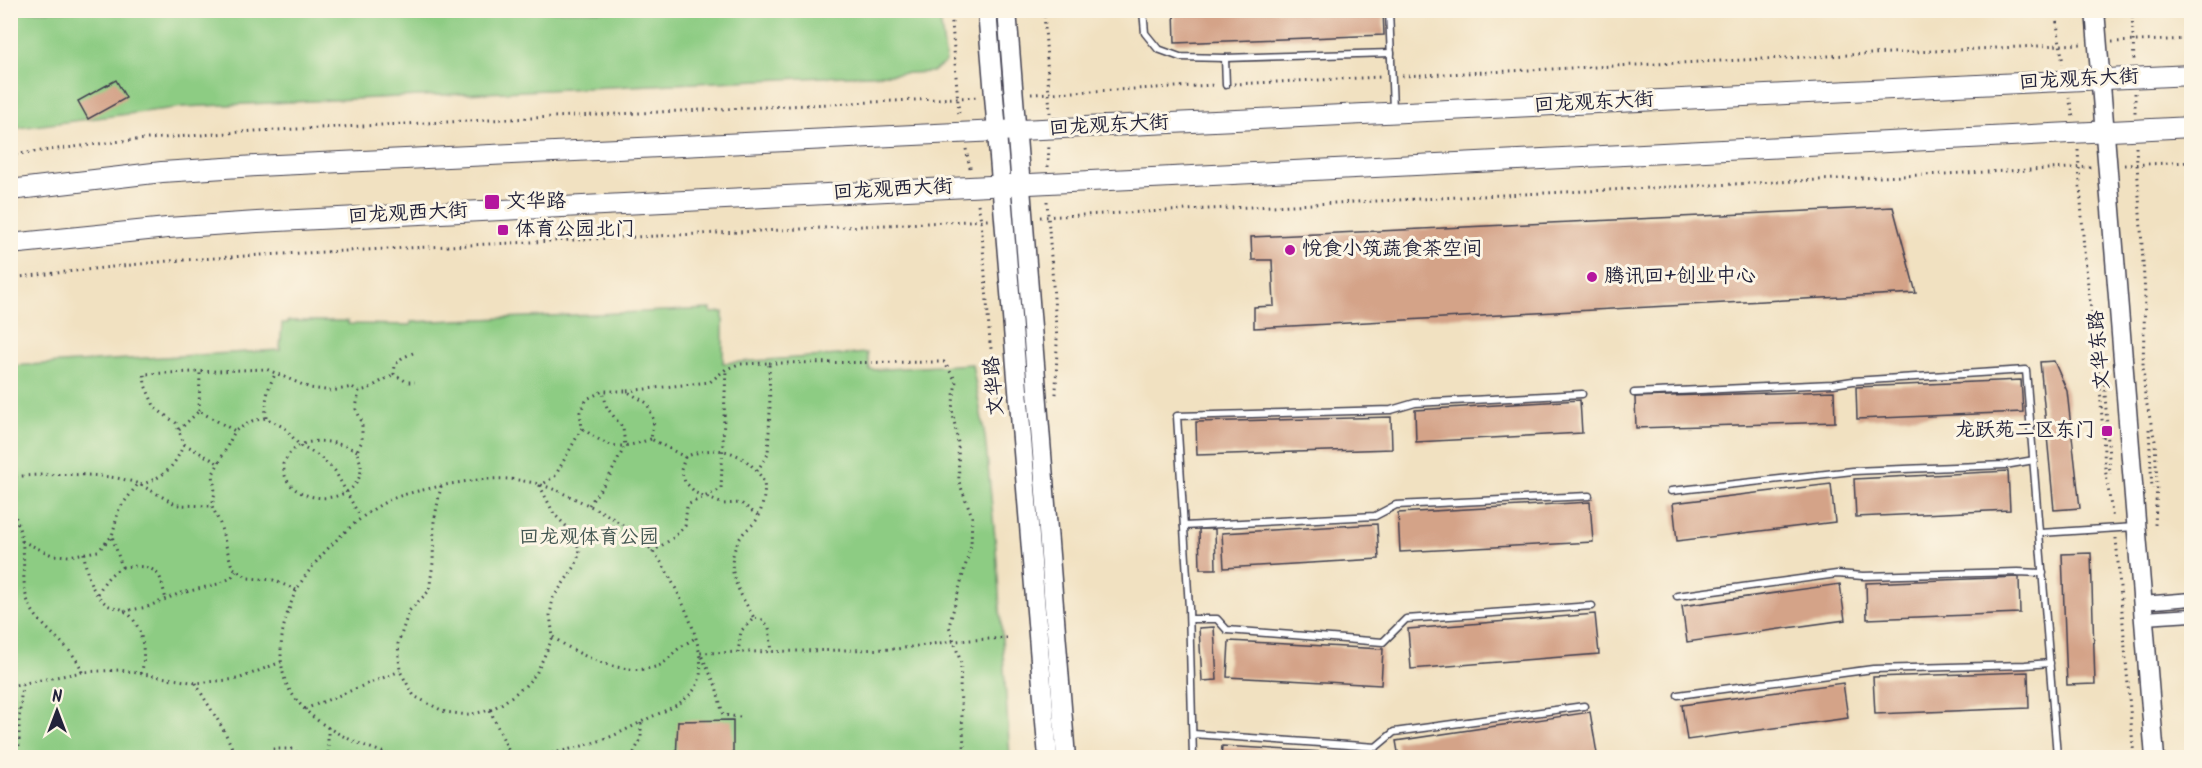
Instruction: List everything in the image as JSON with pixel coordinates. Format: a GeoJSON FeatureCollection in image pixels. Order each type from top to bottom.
{"type":"FeatureCollection","features":[{"type":"Feature","properties":{"kind":"main road","name":"回龙观东大街"},"geometry":{"type":"LineString","coordinates":[[996,131],[2192,75]]}},
{"type":"Feature","properties":{"kind":"main road"},"geometry":{"type":"LineString","coordinates":[[1021,184],[2192,127]]}},
{"type":"Feature","properties":{"kind":"main road"},"geometry":{"type":"LineString","coordinates":[[10,190],[162,172],[256,166],[996,131]]}},
{"type":"Feature","properties":{"kind":"main road","name":"回龙观西大街"},"geometry":{"type":"LineString","coordinates":[[10,244],[167,228],[257,222],[1021,184]]}},
{"type":"Feature","properties":{"kind":"street","name":"文华路"},"geometry":{"type":"LineString","coordinates":[[987,10],[1048,758]]}},
{"type":"Feature","properties":{"kind":"street"},"geometry":{"type":"LineString","coordinates":[[1008,10],[1066,758]]}},
{"type":"Feature","properties":{"kind":"street","name":"文华东路"},"geometry":{"type":"LineString","coordinates":[[2095,10],[2155,758]]}},
{"type":"Feature","properties":{"kind":"street"},"geometry":{"type":"LineString","coordinates":[[2143,610],[2192,599]]}},
{"type":"Feature","properties":{"kind":"street"},"geometry":{"type":"LineString","coordinates":[[2143,610],[2192,615]]}},
{"type":"Feature","properties":{"kind":"lane"},"geometry":{"type":"LineString","coordinates":[[1143,10],[1145,33],[1158,49],[1180,57],[1226,58],[1391,53]]}},
{"type":"Feature","properties":{"kind":"lane"},"geometry":{"type":"LineString","coordinates":[[1389,10],[1393,112]]}},
{"type":"Feature","properties":{"kind":"lane"},"geometry":{"type":"LineString","coordinates":[[1226,58],[1226,85]]}},
{"type":"Feature","properties":{"kind":"lane"},"geometry":{"type":"LineString","coordinates":[[1634,393],[1833,384],[2026,370],[2057,756],[2047,758]]}},
{"type":"Feature","properties":{"kind":"lane"},"geometry":{"type":"LineString","coordinates":[[1193,758],[1190,619],[1177,416],[1391,410],[1415,402],[1582,394]]}},
{"type":"Feature","properties":{"kind":"lane"},"geometry":{"type":"LineString","coordinates":[[1671,491],[1853,471],[2005,465],[2034,460]]}},
{"type":"Feature","properties":{"kind":"lane"},"geometry":{"type":"LineString","coordinates":[[1184,526],[1376,516],[1396,505],[1589,495]]}},
{"type":"Feature","properties":{"kind":"lane"},"geometry":{"type":"LineString","coordinates":[[2040,532],[2136,526]]}},
{"type":"Feature","properties":{"kind":"lane"},"geometry":{"type":"LineString","coordinates":[[1677,596],[1837,574],[1863,576],[2043,573]]}},
{"type":"Feature","properties":{"kind":"lane"},"geometry":{"type":"LineString","coordinates":[[1190,619],[1217,619],[1227,630],[1383,642],[1406,620],[1592,606]]}},
{"type":"Feature","properties":{"kind":"lane"},"geometry":{"type":"LineString","coordinates":[[1678,695],[1873,669],[2050,663]]}},
{"type":"Feature","properties":{"kind":"lane"},"geometry":{"type":"LineString","coordinates":[[1193,734],[1376,747],[1394,732],[1584,706]]}},
{"type":"Feature","properties":{"kind":"path"},"geometry":{"type":"LineString","coordinates":[[951,10],[956,87]]}},
{"type":"Feature","properties":{"kind":"path"},"geometry":{"type":"LineString","coordinates":[[1044,10],[1050,93],[1047,183],[1049,245]]}},
{"type":"Feature","properties":{"kind":"path"},"geometry":{"type":"LineString","coordinates":[[2055,10],[2076,133],[2089,302],[2100,386],[2105,468],[2115,528],[2134,758]]}},
{"type":"Feature","properties":{"kind":"path"},"geometry":{"type":"LineString","coordinates":[[2132,10],[2135,130],[2145,295],[2143,375],[2146,407],[2155,441],[2157,484],[2155,530]]}},
{"type":"Feature","properties":{"kind":"path"},"geometry":{"type":"LineString","coordinates":[[2167,40],[2192,39]]}},
{"type":"Feature","properties":{"kind":"path"},"geometry":{"type":"LineString","coordinates":[[1060,93],[2041,46]]}},
{"type":"Feature","properties":{"kind":"path"},"geometry":{"type":"LineString","coordinates":[[10,155],[122,141],[220,133],[951,98]]}},
{"type":"Feature","properties":{"kind":"path"},"geometry":{"type":"LineString","coordinates":[[2171,163],[2192,162]]}},
{"type":"Feature","properties":{"kind":"path"},"geometry":{"type":"LineString","coordinates":[[1069,216],[2048,169]]}},
{"type":"Feature","properties":{"kind":"path"},"geometry":{"type":"LineString","coordinates":[[10,278],[156,262],[262,255],[957,221]]}},
{"type":"Feature","properties":{"kind":"path"},"geometry":{"type":"LineString","coordinates":[[394,374],[395,365],[402,358],[413,353]]}},
{"type":"Feature","properties":{"kind":"path"},"geometry":{"type":"LineString","coordinates":[[540,486],[555,476],[582,428],[580,412],[587,399],[603,391],[626,391],[710,382],[726,369],[739,364],[944,362],[956,381],[952,409],[958,443],[959,482],[972,516],[971,545],[949,626],[961,663],[960,689],[964,758]]}},
{"type":"Feature","properties":{"kind":"path"},"geometry":{"type":"LineString","coordinates":[[757,471],[768,454],[769,363]]}},
{"type":"Feature","properties":{"kind":"path"},"geometry":{"type":"LineString","coordinates":[[218,463],[184,444],[176,423],[155,408],[145,385],[144,374],[266,369],[310,388],[332,391],[352,387],[359,391],[394,374]]}},
{"type":"Feature","properties":{"kind":"path"},"geometry":{"type":"LineString","coordinates":[[652,552],[673,538],[685,526],[687,504],[722,489],[726,369]]}},
{"type":"Feature","properties":{"kind":"path"},"geometry":{"type":"LineString","coordinates":[[179,430],[199,411],[200,373]]}},
{"type":"Feature","properties":{"kind":"path"},"geometry":{"type":"LineString","coordinates":[[266,418],[265,405],[268,387],[276,373]]}},
{"type":"Feature","properties":{"kind":"path"},"geometry":{"type":"LineString","coordinates":[[394,374],[407,382],[415,382]]}},
{"type":"Feature","properties":{"kind":"path"},"geometry":{"type":"LineString","coordinates":[[2104,378],[2110,474]]}},
{"type":"Feature","properties":{"kind":"path"},"geometry":{"type":"LineString","coordinates":[[357,451],[333,443],[310,441],[293,449],[283,464],[286,478],[297,492],[316,498],[332,497],[351,490],[362,469],[357,451],[362,441],[362,422],[357,409],[359,391]]}},
{"type":"Feature","properties":{"kind":"path"},"geometry":{"type":"LineString","coordinates":[[588,505],[609,477],[625,446],[623,428],[607,408],[603,391]]}},
{"type":"Feature","properties":{"kind":"path"},"geometry":{"type":"LineString","coordinates":[[626,391],[647,403],[654,421],[651,439]]}},
{"type":"Feature","properties":{"kind":"path"},"geometry":{"type":"LineString","coordinates":[[10,399],[14,440],[10,448]]}},
{"type":"Feature","properties":{"kind":"path"},"geometry":{"type":"LineString","coordinates":[[199,411],[235,430]]}},
{"type":"Feature","properties":{"kind":"path"},"geometry":{"type":"LineString","coordinates":[[296,590],[273,580],[248,578],[232,567],[220,524],[212,506],[215,492],[213,474],[235,430],[252,421],[266,418],[285,428],[300,446],[318,456],[335,471],[360,518]]}},
{"type":"Feature","properties":{"kind":"path"},"geometry":{"type":"LineString","coordinates":[[582,428],[601,442],[620,447],[651,439],[685,457]]}},
{"type":"Feature","properties":{"kind":"path"},"geometry":{"type":"LineString","coordinates":[[2149,429],[2153,486]]}},
{"type":"Feature","properties":{"kind":"path"},"geometry":{"type":"LineString","coordinates":[[22,541],[52,555],[69,556],[98,551],[112,536],[119,509],[140,484],[163,476],[176,462],[184,444]]}},
{"type":"Feature","properties":{"kind":"path"},"geometry":{"type":"LineString","coordinates":[[753,618],[736,588],[732,569],[732,553],[742,535],[758,520],[759,516],[762,504],[764,484],[757,471],[741,457],[723,449],[699,451],[685,457],[681,470],[685,482],[696,493],[723,504],[741,503],[759,516]]}},
{"type":"Feature","properties":{"kind":"path"},"geometry":{"type":"LineString","coordinates":[[10,477],[59,474],[127,478],[177,505],[212,506]]}},
{"type":"Feature","properties":{"kind":"path"},"geometry":{"type":"LineString","coordinates":[[400,758],[369,748],[328,727],[305,709],[287,687],[281,662],[284,623],[296,590],[312,568],[360,518],[396,497],[481,479],[524,481],[564,493],[599,510],[635,535],[660,560],[676,586],[699,653],[700,668],[696,687],[680,703],[603,739],[530,758]]}},
{"type":"Feature","properties":{"kind":"path"},"geometry":{"type":"LineString","coordinates":[[441,486],[434,522],[433,563],[429,591],[409,611],[398,644],[400,671],[414,696],[445,712],[468,715],[490,710],[503,704],[536,674],[553,637],[550,615],[553,597],[576,565],[580,550],[570,530],[554,514],[540,486]]}},
{"type":"Feature","properties":{"kind":"path"},"geometry":{"type":"LineString","coordinates":[[10,500],[22,541],[25,586],[30,606],[46,629],[80,663],[82,672]]}},
{"type":"Feature","properties":{"kind":"path"},"geometry":{"type":"LineString","coordinates":[[112,536],[122,567]]}},
{"type":"Feature","properties":{"kind":"path"},"geometry":{"type":"LineString","coordinates":[[84,553],[86,571],[98,595],[107,606],[124,611],[147,607],[231,579],[237,570]]}},
{"type":"Feature","properties":{"kind":"path"},"geometry":{"type":"LineString","coordinates":[[98,595],[104,581],[112,572],[122,567],[139,566],[154,570],[161,580],[166,599]]}},
{"type":"Feature","properties":{"kind":"path"},"geometry":{"type":"LineString","coordinates":[[124,611],[135,623],[142,640],[144,666],[141,674]]}},
{"type":"Feature","properties":{"kind":"path"},"geometry":{"type":"LineString","coordinates":[[753,618],[764,620],[769,627],[772,652]]}},
{"type":"Feature","properties":{"kind":"path"},"geometry":{"type":"LineString","coordinates":[[738,653],[741,631],[753,618]]}},
{"type":"Feature","properties":{"kind":"path"},"geometry":{"type":"LineString","coordinates":[[553,637],[571,651],[603,664],[637,670],[660,666],[677,649],[695,638]]}},
{"type":"Feature","properties":{"kind":"path"},"geometry":{"type":"LineString","coordinates":[[699,653],[897,648],[953,641],[1007,638]]}},
{"type":"Feature","properties":{"kind":"path"},"geometry":{"type":"LineString","coordinates":[[699,653],[716,686],[723,715],[740,717]]}},
{"type":"Feature","properties":{"kind":"path"},"geometry":{"type":"LineString","coordinates":[[10,686],[82,672],[120,670],[195,683],[238,680],[281,662]]}},
{"type":"Feature","properties":{"kind":"path"},"geometry":{"type":"LineString","coordinates":[[305,709],[400,671]]}},
{"type":"Feature","properties":{"kind":"path"},"geometry":{"type":"LineString","coordinates":[[195,683],[208,707],[225,730],[235,758]]}},
{"type":"Feature","properties":{"kind":"path"},"geometry":{"type":"LineString","coordinates":[[18,758],[18,721],[22,684]]}},
{"type":"Feature","properties":{"kind":"path"},"geometry":{"type":"LineString","coordinates":[[490,710],[512,758]]}},
{"type":"Feature","properties":{"kind":"path"},"geometry":{"type":"LineString","coordinates":[[631,758],[641,739],[641,722]]}},
{"type":"Feature","properties":{"kind":"path"},"geometry":{"type":"LineString","coordinates":[[328,727],[328,758]]}},
{"type":"Feature","properties":{"kind":"path"},"geometry":{"type":"LineString","coordinates":[[266,758],[271,749],[292,749],[304,758]]}},
{"type":"Feature","properties":{"kind":"green space"},"geometry":{"type":"Polygon","coordinates":[[[10,11],[939,11],[946,62],[932,72],[183,107],[11,129],[10,11]]]}},
{"type":"Feature","properties":{"kind":"green space","name":"回龙观体育公园"},"geometry":{"type":"Polygon","coordinates":[[[711,309],[711,313],[723,312],[723,363],[867,353],[870,370],[972,364],[985,436],[996,548],[1010,757],[11,758],[11,366],[280,350],[282,323],[288,323],[288,321],[348,321],[348,324],[411,325],[411,322],[711,309]]]}},
{"type":"Feature","properties":{"kind":"building"},"geometry":{"type":"Polygon","coordinates":[[[1174,10],[1383,10],[1384,35],[1175,43],[1174,10]]]}},
{"type":"Feature","properties":{"kind":"building"},"geometry":{"type":"Polygon","coordinates":[[[116,80],[126,98],[88,119],[78,101],[116,80]]]}},
{"type":"Feature","properties":{"kind":"building","name":"腾讯回+创业中心"},"geometry":{"type":"Polygon","coordinates":[[[1893,207],[1916,293],[1254,328],[1254,307],[1274,306],[1272,260],[1252,260],[1251,237],[1893,207]]]}},
{"type":"Feature","properties":{"kind":"building"},"geometry":{"type":"Polygon","coordinates":[[[2054,361],[2067,391],[2080,508],[2054,510],[2040,362],[2054,361]]]}},
{"type":"Feature","properties":{"kind":"building"},"geometry":{"type":"Polygon","coordinates":[[[2021,380],[2023,412],[1857,419],[1856,387],[2021,380]]]}},
{"type":"Feature","properties":{"kind":"building"},"geometry":{"type":"Polygon","coordinates":[[[1834,391],[1835,422],[1636,428],[1635,397],[1834,391]]]}},
{"type":"Feature","properties":{"kind":"building"},"geometry":{"type":"Polygon","coordinates":[[[1580,400],[1582,433],[1416,442],[1415,410],[1580,400]]]}},
{"type":"Feature","properties":{"kind":"building"},"geometry":{"type":"Polygon","coordinates":[[[1391,417],[1392,449],[1197,455],[1196,422],[1391,417]]]}},
{"type":"Feature","properties":{"kind":"building"},"geometry":{"type":"Polygon","coordinates":[[[2008,471],[2010,510],[1856,517],[1854,479],[2008,471]]]}},
{"type":"Feature","properties":{"kind":"building"},"geometry":{"type":"Polygon","coordinates":[[[1831,484],[1835,522],[1677,541],[1673,503],[1831,484]]]}},
{"type":"Feature","properties":{"kind":"building"},"geometry":{"type":"Polygon","coordinates":[[[1590,502],[1593,542],[1400,552],[1398,513],[1590,502]]]}},
{"type":"Feature","properties":{"kind":"building"},"geometry":{"type":"Polygon","coordinates":[[[1377,524],[1379,559],[1224,568],[1222,533],[1377,524]]]}},
{"type":"Feature","properties":{"kind":"building"},"geometry":{"type":"Polygon","coordinates":[[[1199,529],[1215,529],[1216,569],[1200,569],[1199,529]]]}},
{"type":"Feature","properties":{"kind":"building"},"geometry":{"type":"Polygon","coordinates":[[[2091,553],[2095,684],[2067,685],[2062,554],[2091,553]]]}},
{"type":"Feature","properties":{"kind":"building"},"geometry":{"type":"Polygon","coordinates":[[[2019,577],[2020,613],[1867,619],[1866,583],[2019,577]]]}},
{"type":"Feature","properties":{"kind":"building"},"geometry":{"type":"Polygon","coordinates":[[[1840,584],[1845,620],[1687,642],[1682,606],[1840,584]]]}},
{"type":"Feature","properties":{"kind":"building"},"geometry":{"type":"Polygon","coordinates":[[[1595,614],[1599,654],[1411,669],[1408,629],[1595,614]]]}},
{"type":"Feature","properties":{"kind":"building"},"geometry":{"type":"Polygon","coordinates":[[[1214,627],[1217,680],[1202,681],[1199,628],[1214,627]]]}},
{"type":"Feature","properties":{"kind":"building"},"geometry":{"type":"Polygon","coordinates":[[[1229,641],[1383,649],[1381,685],[1227,677],[1229,641]]]}},
{"type":"Feature","properties":{"kind":"building"},"geometry":{"type":"Polygon","coordinates":[[[2028,672],[2029,708],[1875,714],[1873,677],[2028,672]]]}},
{"type":"Feature","properties":{"kind":"building"},"geometry":{"type":"Polygon","coordinates":[[[1843,683],[1848,718],[1687,740],[1682,705],[1843,683]]]}},
{"type":"Feature","properties":{"kind":"building"},"geometry":{"type":"Polygon","coordinates":[[[1590,712],[1597,754],[1572,758],[1399,758],[1396,741],[1590,712]]]}},
{"type":"Feature","properties":{"kind":"building"},"geometry":{"type":"Polygon","coordinates":[[[733,720],[733,758],[676,758],[678,721],[733,720]]]}},
{"type":"Feature","properties":{"kind":"building"},"geometry":{"type":"Polygon","coordinates":[[[1222,746],[1376,755],[1376,758],[1221,758],[1222,746]]]}},
{"type":"Feature","properties":{"kind":"place","name":"文华路"},"geometry":{"type":"Point","coordinates":[492,202]}},
{"type":"Feature","properties":{"kind":"place","name":"体育公园北门"},"geometry":{"type":"Point","coordinates":[503,230]}},
{"type":"Feature","properties":{"kind":"place","name":"悦食小筑蔬食茶空间"},"geometry":{"type":"Point","coordinates":[1290,250]}},
{"type":"Feature","properties":{"kind":"place","name":"腾讯回+创业中心"},"geometry":{"type":"Point","coordinates":[1592,277]}},
{"type":"Feature","properties":{"kind":"place","name":"龙跃苑二区东门"},"geometry":{"type":"Point","coordinates":[2107,431]}}]}
